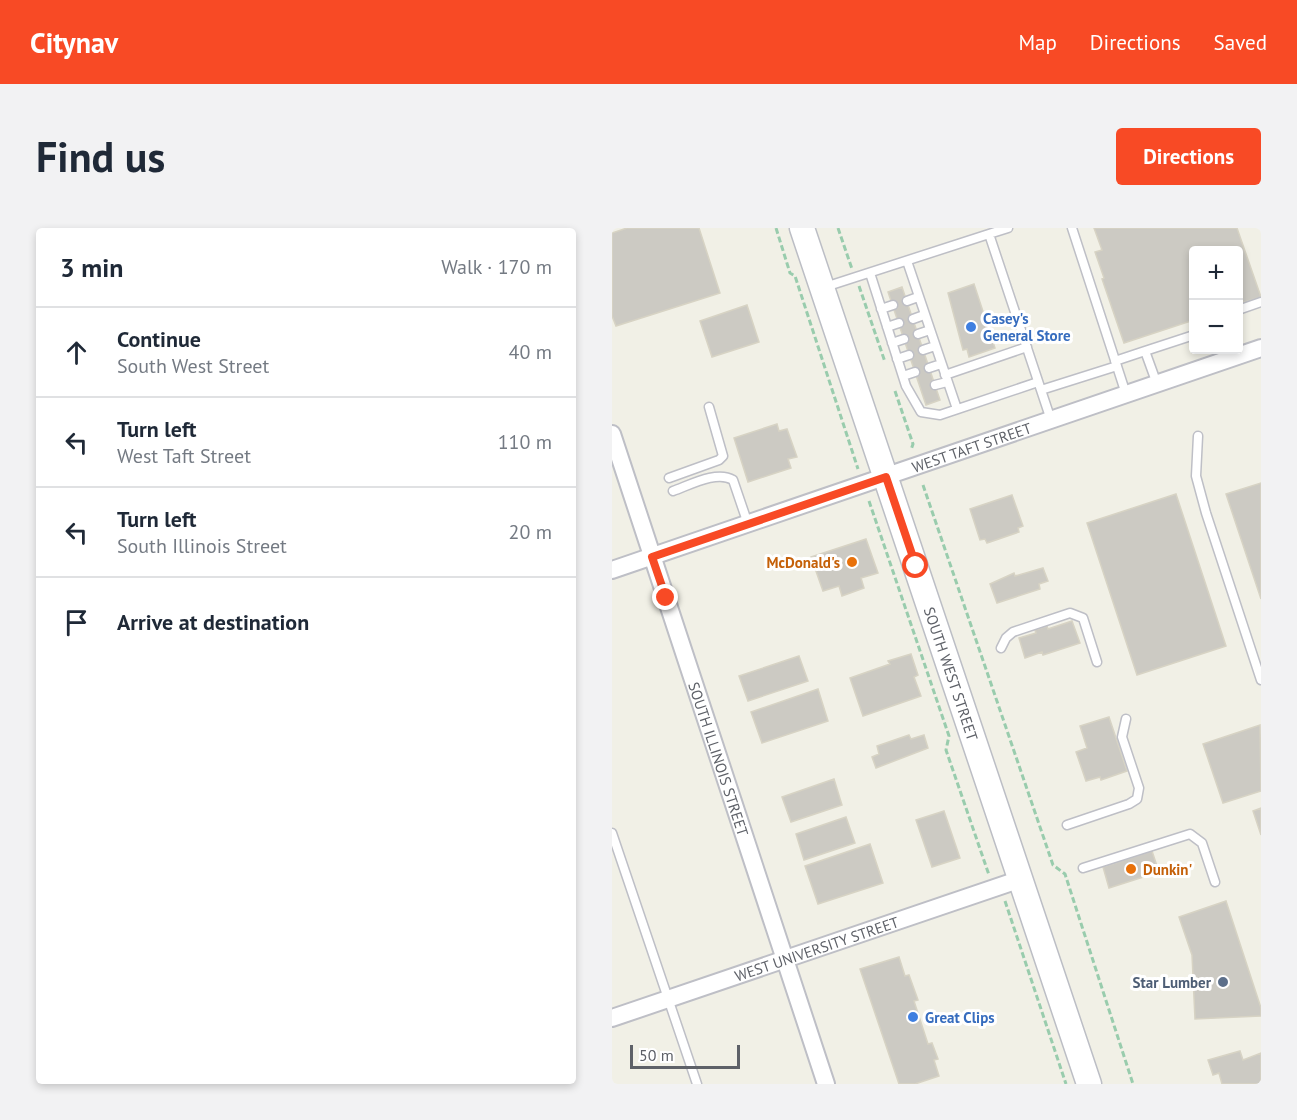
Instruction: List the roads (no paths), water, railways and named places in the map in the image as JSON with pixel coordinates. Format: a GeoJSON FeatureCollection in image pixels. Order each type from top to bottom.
{"type":"FeatureCollection","features":[{"type":"Feature","properties":{"kind":"main road","name":"SOUTH WEST STREET"},"geometry":{"type":"LineString","coordinates":[[802,228],[1089,1084]]}},
{"type":"Feature","properties":{"kind":"street","name":"WEST TAFT STREET"},"geometry":{"type":"LineString","coordinates":[[1243,351],[1261,348]]}},
{"type":"Feature","properties":{"kind":"street","name":"WEST TAFT STREET"},"geometry":{"type":"LineString","coordinates":[[612,570],[1157,384],[1230,354]]}},
{"type":"Feature","properties":{"kind":"street","name":"SOUTH ILLINOIS STREET"},"geometry":{"type":"LineString","coordinates":[[612,434],[826,1084]]}},
{"type":"Feature","properties":{"kind":"street","name":"WEST UNIVERSITY STREET"},"geometry":{"type":"LineString","coordinates":[[612,1018],[1021,879]]}},
{"type":"Feature","properties":{"kind":"lane"},"geometry":{"type":"LineString","coordinates":[[822,288],[1008,228]]}},
{"type":"Feature","properties":{"kind":"lane"},"geometry":{"type":"LineString","coordinates":[[1072,228],[1126,394]]}},
{"type":"Feature","properties":{"kind":"lane"},"geometry":{"type":"LineString","coordinates":[[989,234],[1051,420]]}},
{"type":"Feature","properties":{"kind":"lane"},"geometry":{"type":"LineString","coordinates":[[906,261],[957,409]]}},
{"type":"Feature","properties":{"kind":"lane"},"geometry":{"type":"LineString","coordinates":[[870,273],[909,393],[921,412],[929,415],[1116,364],[1145,351],[1189,337]]}},
{"type":"Feature","properties":{"kind":"lane"},"geometry":{"type":"LineString","coordinates":[[907,301],[918,297]]}},
{"type":"Feature","properties":{"kind":"lane"},"geometry":{"type":"LineString","coordinates":[[1243,309],[1261,302]]}},
{"type":"Feature","properties":{"kind":"lane"},"geometry":{"type":"LineString","coordinates":[[881,309],[893,305]]}},
{"type":"Feature","properties":{"kind":"lane"},"geometry":{"type":"LineString","coordinates":[[913,319],[924,315]]}},
{"type":"Feature","properties":{"kind":"lane"},"geometry":{"type":"LineString","coordinates":[[887,327],[899,324]]}},
{"type":"Feature","properties":{"kind":"lane"},"geometry":{"type":"LineString","coordinates":[[918,334],[930,330]]}},
{"type":"Feature","properties":{"kind":"lane"},"geometry":{"type":"LineString","coordinates":[[892,343],[904,339]]}},
{"type":"Feature","properties":{"kind":"lane"},"geometry":{"type":"LineString","coordinates":[[923,350],[935,346]]}},
{"type":"Feature","properties":{"kind":"lane"},"geometry":{"type":"LineString","coordinates":[[935,385],[946,378],[1027,347]]}},
{"type":"Feature","properties":{"kind":"lane"},"geometry":{"type":"LineString","coordinates":[[1145,351],[1157,384]]}},
{"type":"Feature","properties":{"kind":"lane"},"geometry":{"type":"LineString","coordinates":[[897,359],[909,355]]}},
{"type":"Feature","properties":{"kind":"lane"},"geometry":{"type":"LineString","coordinates":[[929,368],[941,364]]}},
{"type":"Feature","properties":{"kind":"lane"},"geometry":{"type":"LineString","coordinates":[[903,376],[915,372]]}},
{"type":"Feature","properties":{"kind":"lane"},"geometry":{"type":"LineString","coordinates":[[909,393],[921,390]]}},
{"type":"Feature","properties":{"kind":"lane"},"geometry":{"type":"LineString","coordinates":[[669,478],[719,460],[723,456],[709,407]]}},
{"type":"Feature","properties":{"kind":"lane"},"geometry":{"type":"LineString","coordinates":[[1198,435],[1196,476],[1203,504],[1261,680]]}},
{"type":"Feature","properties":{"kind":"lane"},"geometry":{"type":"LineString","coordinates":[[673,491],[721,476],[734,480],[747,524]]}},
{"type":"Feature","properties":{"kind":"lane"},"geometry":{"type":"LineString","coordinates":[[1001,648],[1013,632],[1070,613],[1083,618],[1096,662]]}},
{"type":"Feature","properties":{"kind":"lane"},"geometry":{"type":"LineString","coordinates":[[1067,825],[1129,804],[1137,799],[1139,788],[1122,737],[1126,719]]}},
{"type":"Feature","properties":{"kind":"lane"},"geometry":{"type":"LineString","coordinates":[[612,833],[697,1084]]}},
{"type":"Feature","properties":{"kind":"lane"},"geometry":{"type":"LineString","coordinates":[[1083,868],[1190,834],[1202,843],[1215,882]]}},
{"type":"Feature","properties":{"kind":"place","name":"Casey's General Store"},"geometry":{"type":"Point","coordinates":[971,327]}},
{"type":"Feature","properties":{"kind":"place","name":"McDonald's"},"geometry":{"type":"Point","coordinates":[852,562]}},
{"type":"Feature","properties":{"kind":"place","name":"Dunkin'"},"geometry":{"type":"Point","coordinates":[1131,869]}},
{"type":"Feature","properties":{"kind":"place","name":"Star Lumber"},"geometry":{"type":"Point","coordinates":[1223,982]}},
{"type":"Feature","properties":{"kind":"place","name":"Great Clips"},"geometry":{"type":"Point","coordinates":[913,1017]}}]}
